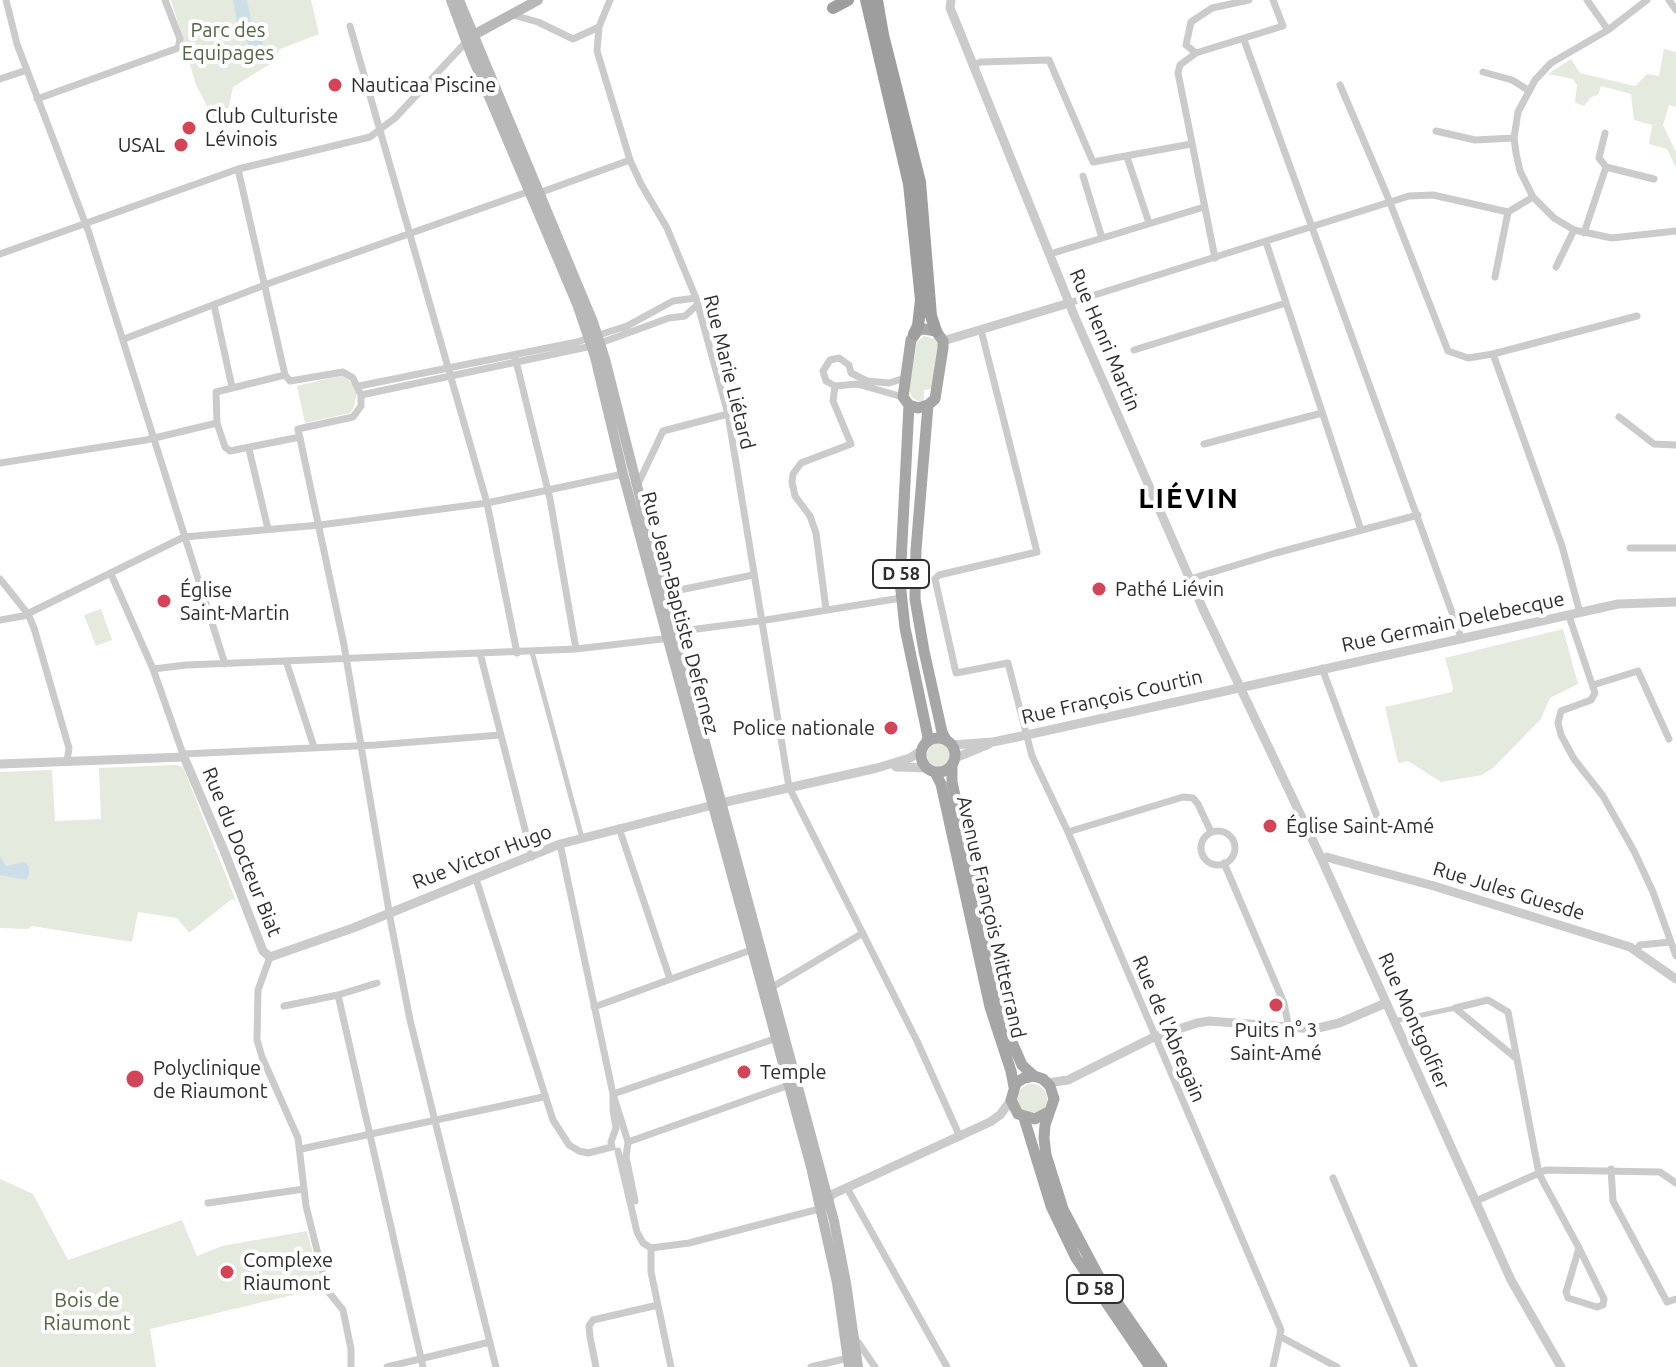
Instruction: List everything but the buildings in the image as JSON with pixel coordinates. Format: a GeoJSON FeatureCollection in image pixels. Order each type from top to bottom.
{"type":"FeatureCollection","features":[{"type":"Feature","properties":{"kind":"highway"},"geometry":{"type":"LineString","coordinates":[[833,8],[848,0]]}},
{"type":"Feature","properties":{"kind":"highway"},"geometry":{"type":"LineString","coordinates":[[866,0],[909,184],[921,300],[914,334]]}},
{"type":"Feature","properties":{"kind":"highway"},"geometry":{"type":"LineString","coordinates":[[877,0],[920,182],[931,316],[939,336]]}},
{"type":"Feature","properties":{"kind":"main road"},"geometry":{"type":"LineString","coordinates":[[451,0],[471,37]]}},
{"type":"Feature","properties":{"kind":"main road"},"geometry":{"type":"LineString","coordinates":[[459,0],[471,37]]}},
{"type":"Feature","properties":{"kind":"main road"},"geometry":{"type":"LineString","coordinates":[[471,37],[537,1]]}},
{"type":"Feature","properties":{"kind":"main road","name":"Rue Jean-Baptiste Defernez"},"geometry":{"type":"LineString","coordinates":[[471,37],[595,341],[638,484],[665,593],[670,635]]}},
{"type":"Feature","properties":{"kind":"main road"},"geometry":{"type":"LineString","coordinates":[[924,329],[939,336],[937,394],[928,405],[918,408],[906,401],[905,378],[914,334],[924,329]]}},
{"type":"Feature","properties":{"kind":"main road","name":"Rue Jean-Baptiste Defernez"},"geometry":{"type":"LineString","coordinates":[[595,341],[623,474],[841,1251],[858,1367]]}},
{"type":"Feature","properties":{"kind":"main road","name":"D 58"},"geometry":{"type":"LineString","coordinates":[[906,401],[901,598],[928,737],[924,747]]}},
{"type":"Feature","properties":{"kind":"main road","name":"D 58"},"geometry":{"type":"LineString","coordinates":[[928,405],[915,599],[942,732],[949,742]]}},
{"type":"Feature","properties":{"kind":"main road"},"geometry":{"type":"LineString","coordinates":[[935,738],[949,742],[954,762],[947,783],[922,760],[924,747],[935,738]]}},
{"type":"Feature","properties":{"kind":"main road"},"geometry":{"type":"LineString","coordinates":[[931,770],[941,772],[954,762]]}},
{"type":"Feature","properties":{"kind":"main road","name":"Avenue François Mitterrand"},"geometry":{"type":"LineString","coordinates":[[947,783],[1012,1056]]}},
{"type":"Feature","properties":{"kind":"main road","name":"Rue Jean-Baptiste Defernez"},"geometry":{"type":"LineString","coordinates":[[717,804],[751,950],[767,990],[837,1283],[848,1362]]}},
{"type":"Feature","properties":{"kind":"main road"},"geometry":{"type":"LineString","coordinates":[[1012,1056],[1047,1083],[1054,1099],[1048,1112],[1035,1119],[1021,1116],[1011,1100],[1014,1087],[1012,1056]]}},
{"type":"Feature","properties":{"kind":"main road"},"geometry":{"type":"LineString","coordinates":[[1014,1087],[1020,1080],[1034,1076]]}},
{"type":"Feature","properties":{"kind":"main road","name":"D 58"},"geometry":{"type":"LineString","coordinates":[[1048,1112],[1044,1138],[1052,1175],[1078,1241],[1162,1367]]}},
{"type":"Feature","properties":{"kind":"main road","name":"D 58"},"geometry":{"type":"LineString","coordinates":[[1021,1116],[1051,1206],[1076,1258],[1150,1367]]}},
{"type":"Feature","properties":{"kind":"street"},"geometry":{"type":"LineString","coordinates":[[6,0],[4,10],[85,224],[124,339],[225,664]]}},
{"type":"Feature","properties":{"kind":"street"},"geometry":{"type":"LineString","coordinates":[[37,99],[179,46],[180,39],[165,0]]}},
{"type":"Feature","properties":{"kind":"street"},"geometry":{"type":"LineString","coordinates":[[513,15],[538,22],[573,39],[599,27],[610,0]]}},
{"type":"Feature","properties":{"kind":"street"},"geometry":{"type":"LineString","coordinates":[[1196,53],[1186,45],[1191,22],[1212,8],[1249,0]]}},
{"type":"Feature","properties":{"kind":"street"},"geometry":{"type":"LineString","coordinates":[[1215,258],[1178,73],[1180,65],[1196,53],[1283,26],[1273,0]]}},
{"type":"Feature","properties":{"kind":"street"},"geometry":{"type":"LineString","coordinates":[[1587,0],[1608,30]]}},
{"type":"Feature","properties":{"kind":"street"},"geometry":{"type":"LineString","coordinates":[[1647,0],[1608,30],[1551,63],[1528,90],[1518,112],[1514,138],[1520,171],[1533,197],[1554,218],[1574,230],[1612,238],[1676,231]]}},
{"type":"Feature","properties":{"kind":"street"},"geometry":{"type":"LineString","coordinates":[[1669,0],[1676,10]]}},
{"type":"Feature","properties":{"kind":"street"},"geometry":{"type":"LineString","coordinates":[[537,1],[538,22]]}},
{"type":"Feature","properties":{"kind":"street","name":"Rue Henri Martin"},"geometry":{"type":"LineString","coordinates":[[949,1],[1069,303],[1239,687]]}},
{"type":"Feature","properties":{"kind":"street"},"geometry":{"type":"LineString","coordinates":[[350,26],[487,503],[517,653]]}},
{"type":"Feature","properties":{"kind":"street","name":"Rue Marie Liétard"},"geometry":{"type":"LineString","coordinates":[[599,27],[597,51],[630,160],[667,228],[697,301],[728,414],[789,787],[917,1041],[960,1137]]}},
{"type":"Feature","properties":{"kind":"street"},"geometry":{"type":"LineString","coordinates":[[0,254],[238,169],[360,140],[381,131],[471,37]]}},
{"type":"Feature","properties":{"kind":"street"},"geometry":{"type":"LineString","coordinates":[[1244,40],[1462,640]]}},
{"type":"Feature","properties":{"kind":"street"},"geometry":{"type":"LineString","coordinates":[[973,65],[981,62],[1049,60],[1093,162],[1191,144]]}},
{"type":"Feature","properties":{"kind":"street"},"geometry":{"type":"LineString","coordinates":[[0,79],[27,70]]}},
{"type":"Feature","properties":{"kind":"street"},"geometry":{"type":"LineString","coordinates":[[1483,72],[1512,80],[1528,90]]}},
{"type":"Feature","properties":{"kind":"street"},"geometry":{"type":"LineString","coordinates":[[1340,85],[1448,351],[1468,358],[1493,354],[1637,316]]}},
{"type":"Feature","properties":{"kind":"street"},"geometry":{"type":"LineString","coordinates":[[1436,131],[1475,140],[1514,138]]}},
{"type":"Feature","properties":{"kind":"street"},"geometry":{"type":"LineString","coordinates":[[1605,133],[1599,158],[1606,167],[1654,179]]}},
{"type":"Feature","properties":{"kind":"street"},"geometry":{"type":"LineString","coordinates":[[1127,157],[1149,223]]}},
{"type":"Feature","properties":{"kind":"street"},"geometry":{"type":"LineString","coordinates":[[124,339],[411,232],[630,160]]}},
{"type":"Feature","properties":{"kind":"street"},"geometry":{"type":"LineString","coordinates":[[1584,233],[1606,167]]}},
{"type":"Feature","properties":{"kind":"street"},"geometry":{"type":"LineString","coordinates":[[238,169],[288,378]]}},
{"type":"Feature","properties":{"kind":"street"},"geometry":{"type":"LineString","coordinates":[[1083,176],[1102,238]]}},
{"type":"Feature","properties":{"kind":"street"},"geometry":{"type":"LineString","coordinates":[[939,336],[981,330],[1420,194],[1508,212],[1533,197]]}},
{"type":"Feature","properties":{"kind":"street"},"geometry":{"type":"LineString","coordinates":[[1050,254],[1204,207]]}},
{"type":"Feature","properties":{"kind":"street"},"geometry":{"type":"LineString","coordinates":[[1495,277],[1508,212]]}},
{"type":"Feature","properties":{"kind":"street"},"geometry":{"type":"LineString","coordinates":[[1556,267],[1574,230]]}},
{"type":"Feature","properties":{"kind":"street"},"geometry":{"type":"LineString","coordinates":[[1266,242],[1361,530]]}},
{"type":"Feature","properties":{"kind":"street"},"geometry":{"type":"LineString","coordinates":[[595,341],[673,301],[697,301]]}},
{"type":"Feature","properties":{"kind":"street"},"geometry":{"type":"LineString","coordinates":[[360,390],[595,341],[685,316],[697,301]]}},
{"type":"Feature","properties":{"kind":"street"},"geometry":{"type":"LineString","coordinates":[[1134,350],[1286,303]]}},
{"type":"Feature","properties":{"kind":"street"},"geometry":{"type":"LineString","coordinates":[[214,305],[232,387]]}},
{"type":"Feature","properties":{"kind":"street","name":"Rue de l'Abregain"},"geometry":{"type":"LineString","coordinates":[[981,330],[1037,552],[939,575],[935,579],[956,673],[1008,663],[1025,735],[1281,1330],[1281,1337]]}},
{"type":"Feature","properties":{"kind":"street"},"geometry":{"type":"LineString","coordinates":[[1493,354],[1562,546],[1575,615],[1595,693],[1591,700],[1559,714],[1561,735],[1574,759],[1603,796],[1634,851],[1653,892],[1676,956]]}},
{"type":"Feature","properties":{"kind":"street"},"geometry":{"type":"LineString","coordinates":[[905,378],[889,383],[867,381],[851,373],[845,361],[839,358],[830,360],[824,366],[823,376],[835,386],[857,384],[906,401]]}},
{"type":"Feature","properties":{"kind":"street"},"geometry":{"type":"LineString","coordinates":[[516,359],[548,491],[576,649]]}},
{"type":"Feature","properties":{"kind":"street"},"geometry":{"type":"LineString","coordinates":[[343,372],[353,378],[360,390],[361,406],[353,417],[249,449],[230,451],[225,447],[217,423],[216,392],[288,378],[343,372]]}},
{"type":"Feature","properties":{"kind":"street"},"geometry":{"type":"LineString","coordinates":[[845,383],[851,373]]}},
{"type":"Feature","properties":{"kind":"street"},"geometry":{"type":"LineString","coordinates":[[826,609],[816,533],[810,516],[795,496],[792,482],[793,474],[801,463],[851,444],[833,401],[835,386]]}},
{"type":"Feature","properties":{"kind":"street"},"geometry":{"type":"LineString","coordinates":[[1204,444],[1322,413]]}},
{"type":"Feature","properties":{"kind":"street"},"geometry":{"type":"LineString","coordinates":[[638,484],[663,431],[728,414]]}},
{"type":"Feature","properties":{"kind":"street"},"geometry":{"type":"LineString","coordinates":[[1619,417],[1654,444],[1676,445]]}},
{"type":"Feature","properties":{"kind":"street"},"geometry":{"type":"LineString","coordinates":[[0,463],[217,423]]}},
{"type":"Feature","properties":{"kind":"street"},"geometry":{"type":"LineString","coordinates":[[299,433],[346,658],[410,1020],[496,1367]]}},
{"type":"Feature","properties":{"kind":"street"},"geometry":{"type":"LineString","coordinates":[[249,449],[268,529]]}},
{"type":"Feature","properties":{"kind":"street"},"geometry":{"type":"LineString","coordinates":[[0,620],[28,614],[184,537],[320,525],[487,503],[623,474]]}},
{"type":"Feature","properties":{"kind":"street"},"geometry":{"type":"LineString","coordinates":[[1190,579],[1415,516]]}},
{"type":"Feature","properties":{"kind":"street"},"geometry":{"type":"LineString","coordinates":[[1630,548],[1676,548]]}},
{"type":"Feature","properties":{"kind":"street"},"geometry":{"type":"LineString","coordinates":[[111,574],[153,669],[183,756]]}},
{"type":"Feature","properties":{"kind":"street"},"geometry":{"type":"LineString","coordinates":[[665,593],[753,575]]}},
{"type":"Feature","properties":{"kind":"street"},"geometry":{"type":"LineString","coordinates":[[0,579],[28,614],[34,628],[69,750],[67,761]]}},
{"type":"Feature","properties":{"kind":"street"},"geometry":{"type":"LineString","coordinates":[[153,669],[576,649],[901,598]]}},
{"type":"Feature","properties":{"kind":"street","name":"Rue Germain Delebecque"},"geometry":{"type":"LineString","coordinates":[[1239,687],[1628,602],[1676,602]]}},
{"type":"Feature","properties":{"kind":"street"},"geometry":{"type":"LineString","coordinates":[[532,652],[582,838]]}},
{"type":"Feature","properties":{"kind":"street"},"geometry":{"type":"LineString","coordinates":[[480,653],[532,857]]}},
{"type":"Feature","properties":{"kind":"street"},"geometry":{"type":"LineString","coordinates":[[286,661],[314,747]]}},
{"type":"Feature","properties":{"kind":"street"},"geometry":{"type":"LineString","coordinates":[[1322,668],[1379,822]]}},
{"type":"Feature","properties":{"kind":"street"},"geometry":{"type":"LineString","coordinates":[[1593,685],[1638,671],[1669,739]]}},
{"type":"Feature","properties":{"kind":"street","name":"Rue François Courtin"},"geometry":{"type":"LineString","coordinates":[[993,742],[1239,687]]}},
{"type":"Feature","properties":{"kind":"street","name":"Rue Montgolfier"},"geometry":{"type":"LineString","coordinates":[[1239,687],[1322,860],[1511,1280],[1561,1367]]}},
{"type":"Feature","properties":{"kind":"street"},"geometry":{"type":"LineString","coordinates":[[0,764],[361,746],[500,735]]}},
{"type":"Feature","properties":{"kind":"street"},"geometry":{"type":"LineString","coordinates":[[949,742],[993,742]]}},
{"type":"Feature","properties":{"kind":"street"},"geometry":{"type":"LineString","coordinates":[[954,762],[993,742]]}},
{"type":"Feature","properties":{"kind":"street"},"geometry":{"type":"LineString","coordinates":[[717,804],[877,768],[910,758],[924,747]]}},
{"type":"Feature","properties":{"kind":"street"},"geometry":{"type":"LineString","coordinates":[[69,750],[81,761]]}},
{"type":"Feature","properties":{"kind":"street","name":"Rue du Docteur Biat"},"geometry":{"type":"LineString","coordinates":[[183,756],[263,951],[270,957]]}},
{"type":"Feature","properties":{"kind":"street"},"geometry":{"type":"LineString","coordinates":[[877,768],[911,766],[931,770]]}},
{"type":"Feature","properties":{"kind":"street"},"geometry":{"type":"LineString","coordinates":[[1068,832],[1183,797],[1193,798],[1198,804],[1211,832]]}},
{"type":"Feature","properties":{"kind":"street","name":"Rue Victor Hugo"},"geometry":{"type":"LineString","coordinates":[[270,957],[560,844],[717,804]]}},
{"type":"Feature","properties":{"kind":"street"},"geometry":{"type":"LineString","coordinates":[[619,828],[670,979]]}},
{"type":"Feature","properties":{"kind":"street"},"geometry":{"type":"LineString","coordinates":[[1211,832],[1224,832],[1235,841],[1235,855],[1224,863],[1216,866],[1207,862],[1202,855],[1201,845],[1211,832]]}},
{"type":"Feature","properties":{"kind":"street"},"geometry":{"type":"LineString","coordinates":[[560,844],[643,1243],[651,1248],[689,1243],[819,1209],[827,1198],[934,1146],[960,1137],[1000,1115],[1011,1100]]}},
{"type":"Feature","properties":{"kind":"street","name":"Rue Jules Guesde"},"geometry":{"type":"LineString","coordinates":[[1322,860],[1327,857],[1434,886],[1636,950],[1676,979]]}},
{"type":"Feature","properties":{"kind":"street"},"geometry":{"type":"LineString","coordinates":[[1224,863],[1284,1003],[1289,1029]]}},
{"type":"Feature","properties":{"kind":"street"},"geometry":{"type":"LineString","coordinates":[[476,879],[543,1097],[561,1134],[574,1149],[588,1153],[789,1085]]}},
{"type":"Feature","properties":{"kind":"street"},"geometry":{"type":"LineString","coordinates":[[767,990],[863,933]]}},
{"type":"Feature","properties":{"kind":"street"},"geometry":{"type":"LineString","coordinates":[[1636,950],[1640,945],[1670,942]]}},
{"type":"Feature","properties":{"kind":"street"},"geometry":{"type":"LineString","coordinates":[[594,1007],[751,950]]}},
{"type":"Feature","properties":{"kind":"street"},"geometry":{"type":"LineString","coordinates":[[270,957],[258,990],[257,1040],[301,1149],[304,1189],[327,1290],[343,1310],[351,1349],[351,1367]]}},
{"type":"Feature","properties":{"kind":"street"},"geometry":{"type":"LineString","coordinates":[[284,1006],[377,983]]}},
{"type":"Feature","properties":{"kind":"street"},"geometry":{"type":"LineString","coordinates":[[338,995],[422,1363]]}},
{"type":"Feature","properties":{"kind":"street"},"geometry":{"type":"LineString","coordinates":[[1394,1021],[1488,1000],[1508,1012],[1539,1174],[1579,1248],[1604,1299],[1603,1305],[1597,1307],[1568,1298],[1566,1292],[1579,1248]]}},
{"type":"Feature","properties":{"kind":"street"},"geometry":{"type":"LineString","coordinates":[[1047,1083],[1068,1080],[1154,1037],[1209,1021],[1314,1029],[1330,1026],[1386,1003]]}},
{"type":"Feature","properties":{"kind":"street"},"geometry":{"type":"LineString","coordinates":[[1455,1008],[1517,1059]]}},
{"type":"Feature","properties":{"kind":"street"},"geometry":{"type":"LineString","coordinates":[[613,1094],[777,1038]]}},
{"type":"Feature","properties":{"kind":"street"},"geometry":{"type":"LineString","coordinates":[[1054,1099],[1068,1080]]}},
{"type":"Feature","properties":{"kind":"street"},"geometry":{"type":"LineString","coordinates":[[301,1149],[543,1097]]}},
{"type":"Feature","properties":{"kind":"street"},"geometry":{"type":"LineString","coordinates":[[1000,1115],[1021,1116]]}},
{"type":"Feature","properties":{"kind":"street"},"geometry":{"type":"LineString","coordinates":[[1611,1169],[1613,1201],[1667,1302],[1676,1299]]}},
{"type":"Feature","properties":{"kind":"street"},"geometry":{"type":"LineString","coordinates":[[1476,1201],[1546,1170],[1660,1172],[1676,1183]]}},
{"type":"Feature","properties":{"kind":"street"},"geometry":{"type":"LineString","coordinates":[[1333,1178],[1414,1367]]}},
{"type":"Feature","properties":{"kind":"street"},"geometry":{"type":"LineString","coordinates":[[847,1188],[947,1367]]}},
{"type":"Feature","properties":{"kind":"street"},"geometry":{"type":"LineString","coordinates":[[208,1203],[304,1189]]}},
{"type":"Feature","properties":{"kind":"street"},"geometry":{"type":"LineString","coordinates":[[651,1248],[651,1272],[671,1367]]}},
{"type":"Feature","properties":{"kind":"street"},"geometry":{"type":"LineString","coordinates":[[596,1367],[589,1326],[593,1320],[658,1305]]}},
{"type":"Feature","properties":{"kind":"street"},"geometry":{"type":"LineString","coordinates":[[1273,1367],[1281,1337],[1337,1367]]}},
{"type":"Feature","properties":{"kind":"street"},"geometry":{"type":"LineString","coordinates":[[387,1367],[422,1363],[490,1342]]}},
{"type":"Feature","properties":{"kind":"street"},"geometry":{"type":"LineString","coordinates":[[854,1342],[858,1342],[875,1367]]}},
{"type":"Feature","properties":{"kind":"street"},"geometry":{"type":"LineString","coordinates":[[811,1367],[848,1362]]}},
{"type":"Feature","properties":{"kind":"green space","name":"Parc des Equipages"},"geometry":{"type":"Polygon","coordinates":[[[171,0],[311,0],[319,34],[280,49],[270,64],[233,87],[223,136],[196,85],[171,0]]]}},
{"type":"Feature","properties":{"kind":"green space"},"geometry":{"type":"Polygon","coordinates":[[[1664,49],[1676,52],[1676,107],[1669,105],[1663,125],[1676,152],[1676,168],[1667,149],[1649,144],[1652,125],[1634,120],[1631,94],[1601,86],[1598,95],[1591,97],[1584,106],[1575,103],[1577,85],[1573,79],[1548,74],[1571,59],[1580,73],[1635,86],[1647,74],[1659,76],[1664,49]]]}},
{"type":"Feature","properties":{"kind":"green space"},"geometry":{"type":"Polygon","coordinates":[[[924,336],[935,339],[938,346],[932,389],[924,390],[924,401],[918,401],[909,391],[917,342],[924,336]]]}},
{"type":"Feature","properties":{"kind":"green space"},"geometry":{"type":"Polygon","coordinates":[[[343,375],[357,392],[350,413],[305,423],[297,386],[343,375]]]}},
{"type":"Feature","properties":{"kind":"green space"},"geometry":{"type":"Polygon","coordinates":[[[101,609],[112,640],[96,646],[84,615],[101,609]]]}},
{"type":"Feature","properties":{"kind":"green space"},"geometry":{"type":"Polygon","coordinates":[[[1563,629],[1578,684],[1550,698],[1541,719],[1493,768],[1482,775],[1441,782],[1408,761],[1398,763],[1385,707],[1452,692],[1445,658],[1563,629]]]}},
{"type":"Feature","properties":{"kind":"green space"},"geometry":{"type":"Polygon","coordinates":[[[939,743],[950,750],[951,755],[944,766],[939,767],[928,760],[927,755],[934,744],[939,743]]]}},
{"type":"Feature","properties":{"kind":"green space"},"geometry":{"type":"Polygon","coordinates":[[[183,767],[236,901],[232,899],[189,933],[177,918],[138,912],[132,942],[32,926],[28,929],[0,928],[0,772],[52,770],[55,821],[101,819],[99,768],[183,767]]]}},
{"type":"Feature","properties":{"kind":"green space"},"geometry":{"type":"Polygon","coordinates":[[[1032,1084],[1043,1088],[1047,1099],[1043,1110],[1032,1114],[1021,1110],[1017,1099],[1021,1088],[1032,1084]]]}},
{"type":"Feature","properties":{"kind":"green space","name":"Bois de Riaumont"},"geometry":{"type":"Polygon","coordinates":[[[0,1179],[33,1194],[68,1260],[182,1220],[197,1256],[222,1246],[307,1231],[322,1288],[150,1329],[156,1367],[0,1367],[0,1179]]]}},
{"type":"Feature","properties":{"kind":"shaded area"},"geometry":{"type":"Polygon","coordinates":[[[0,856],[6,866],[24,862],[29,866],[26,880],[0,875],[0,856]]]}},
{"type":"Feature","properties":{"kind":"waterway"},"geometry":{"type":"LineString","coordinates":[[240,0],[245,26],[256,43]]}},
{"type":"Feature","properties":{"kind":"place","name":"Nauticaa Piscine"},"geometry":{"type":"Point","coordinates":[335,85]}},
{"type":"Feature","properties":{"kind":"place","name":"Club Culturiste Lévinois"},"geometry":{"type":"Point","coordinates":[189,128]}},
{"type":"Feature","properties":{"kind":"place","name":"USAL"},"geometry":{"type":"Point","coordinates":[181,145]}},
{"type":"Feature","properties":{"kind":"place","name":"Pathé Liévin"},"geometry":{"type":"Point","coordinates":[1099,589]}},
{"type":"Feature","properties":{"kind":"place","name":"Église Saint-Martin"},"geometry":{"type":"Point","coordinates":[164,601]}},
{"type":"Feature","properties":{"kind":"place","name":"Police nationale"},"geometry":{"type":"Point","coordinates":[891,728]}},
{"type":"Feature","properties":{"kind":"place","name":"Église Saint-Amé"},"geometry":{"type":"Point","coordinates":[1270,826]}},
{"type":"Feature","properties":{"kind":"place","name":"Puits n° 3 Saint-Amé"},"geometry":{"type":"Point","coordinates":[1276,1005]}},
{"type":"Feature","properties":{"kind":"place","name":"Temple"},"geometry":{"type":"Point","coordinates":[744,1072]}},
{"type":"Feature","properties":{"kind":"place","name":"Polyclinique de Riaumont"},"geometry":{"type":"Point","coordinates":[135,1079]}},
{"type":"Feature","properties":{"kind":"place","name":"Complexe Riaumont"},"geometry":{"type":"Point","coordinates":[227,1272]}},
{"type":"Feature","properties":{"kind":"district","name":"LIÉVIN"},"geometry":{"type":"Point","coordinates":[1189,499]}}]}
